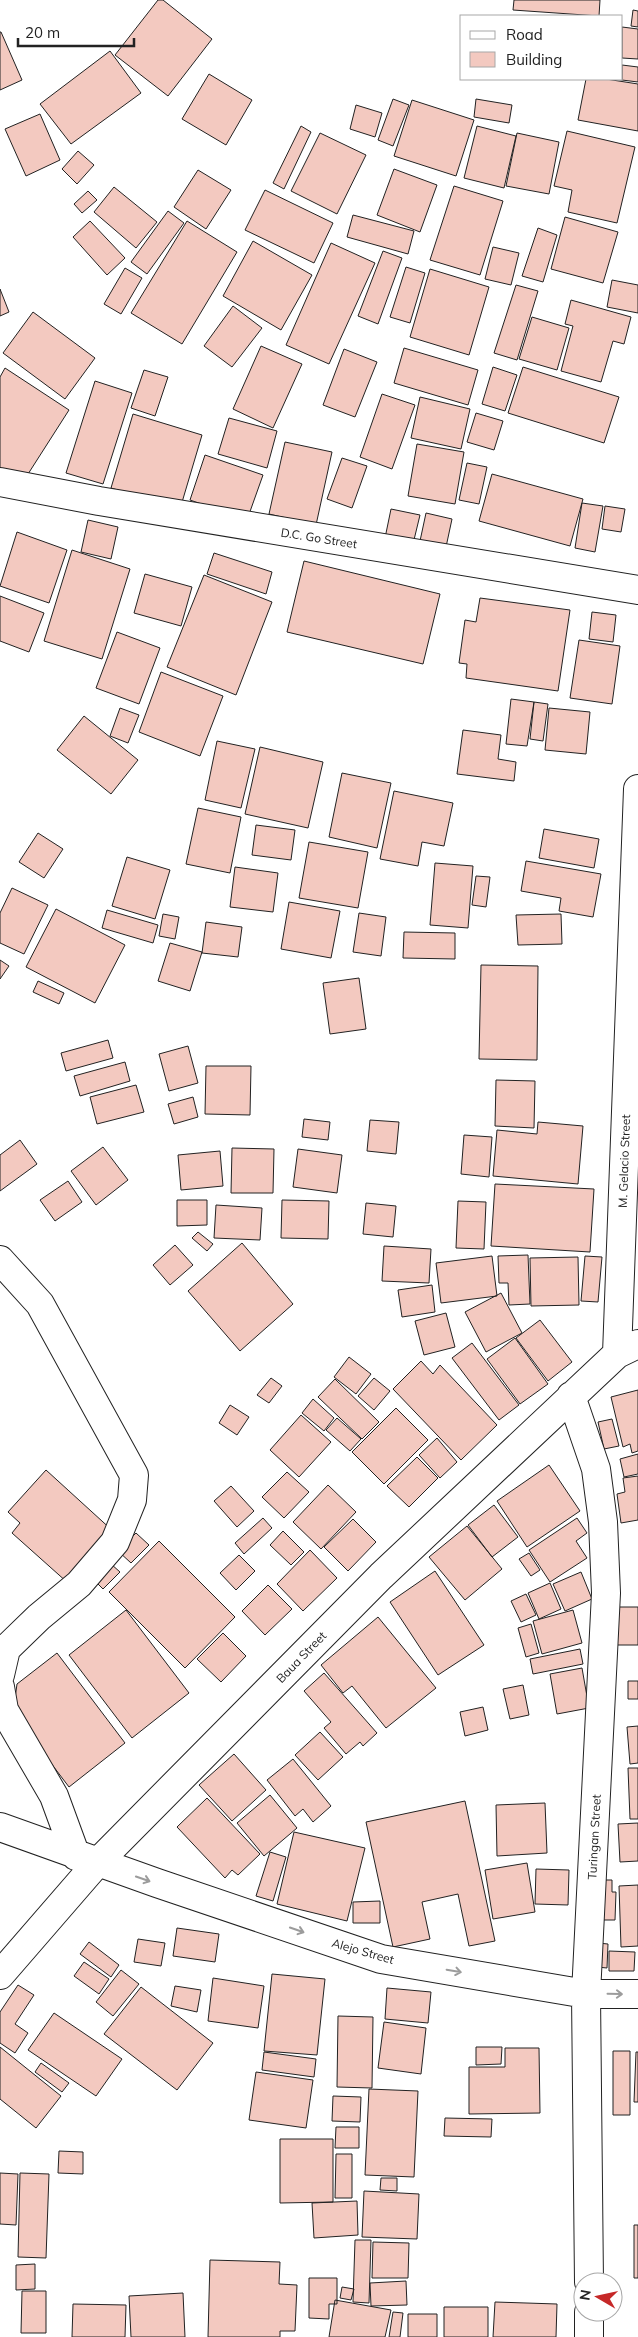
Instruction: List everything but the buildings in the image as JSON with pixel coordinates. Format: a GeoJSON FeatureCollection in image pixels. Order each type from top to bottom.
{"type":"FeatureCollection","features":[{"type":"Feature","properties":{"kind":"street","name":"D.C. Go Street"},"geometry":{"type":"LineString","coordinates":[[0,482],[99,501],[638,590]]}},
{"type":"Feature","properties":{"kind":"street","name":"M. Gelacio Street"},"geometry":{"type":"LineString","coordinates":[[628,1349],[638,789]]}},
{"type":"Feature","properties":{"kind":"street"},"geometry":{"type":"LineString","coordinates":[[0,1260],[40,1304],[134,1474],[132,1500],[115,1542],[79,1584],[39,1617],[6,1649],[0,1675]]}},
{"type":"Feature","properties":{"kind":"street","name":"Baua Street"},"geometry":{"type":"LineString","coordinates":[[0,1975],[87,1859],[571,1396],[628,1349]]}},
{"type":"Feature","properties":{"kind":"street","name":"Turingan Street"},"geometry":{"type":"LineString","coordinates":[[571,1396],[596,1469],[603,1522],[606,1593],[586,1994],[589,2272]]}},
{"type":"Feature","properties":{"kind":"street"},"geometry":{"type":"LineString","coordinates":[[0,1687],[4,1710],[54,1796],[87,1859]]}},
{"type":"Feature","properties":{"kind":"street","name":"Alejo Street"},"geometry":{"type":"LineString","coordinates":[[0,1827],[87,1859],[381,1958],[586,1994],[638,1994]]}},
{"type":"Feature","properties":{"kind":"street"},"geometry":{"type":"LineString","coordinates":[[589,2322],[589,2337]]}}]}
